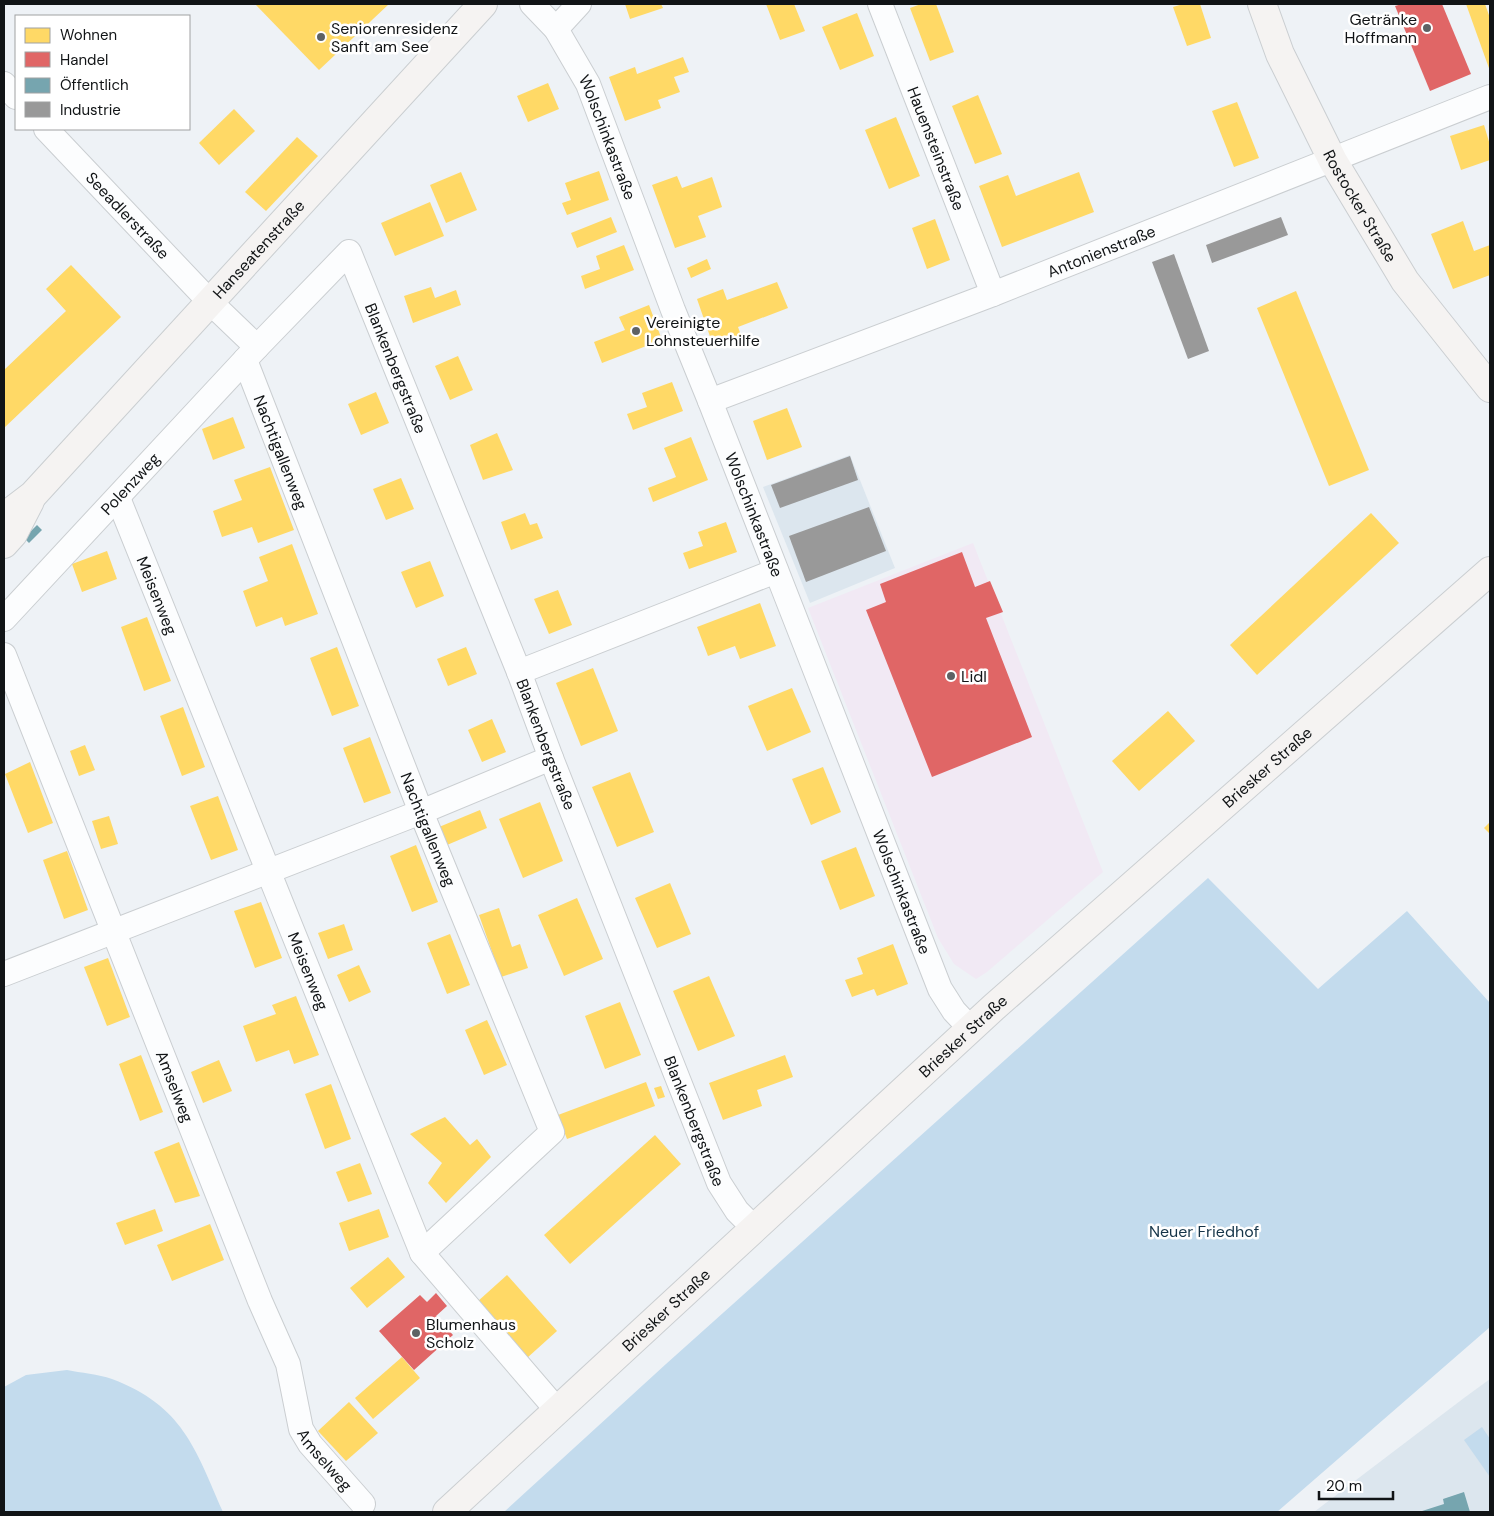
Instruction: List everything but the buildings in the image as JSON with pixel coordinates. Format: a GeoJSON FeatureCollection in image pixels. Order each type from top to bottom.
{"type":"FeatureCollection","features":[{"type":"Feature","properties":{"kind":"main road","name":"Hanseatenstraße"},"geometry":{"type":"LineString","coordinates":[[4,518],[33,495],[483,4]]}},
{"type":"Feature","properties":{"kind":"main road","name":"Rostocker Straße"},"geometry":{"type":"LineString","coordinates":[[1262,4],[1280,54],[1301,92],[1333,161],[1405,281],[1490,388]]}},
{"type":"Feature","properties":{"kind":"main road","name":"Hanseatenstraße"},"geometry":{"type":"LineString","coordinates":[[4,544],[13,534],[33,495]]}},
{"type":"Feature","properties":{"kind":"main road","name":"Briesker Straße"},"geometry":{"type":"LineString","coordinates":[[447,1512],[971,1029],[1075,939],[1292,743],[1490,571]]}},
{"type":"Feature","properties":{"kind":"street","name":"Wolschinkastraße"},"geometry":{"type":"LineString","coordinates":[[532,4],[556,29],[588,84],[673,310],[940,989],[954,1011],[971,1029]]}},
{"type":"Feature","properties":{"kind":"street"},"geometry":{"type":"LineString","coordinates":[[556,29],[579,4]]}},
{"type":"Feature","properties":{"kind":"street","name":"Hauensteinstraße"},"geometry":{"type":"LineString","coordinates":[[880,4],[993,294]]}},
{"type":"Feature","properties":{"kind":"street"},"geometry":{"type":"LineString","coordinates":[[4,84],[15,96]]}},
{"type":"Feature","properties":{"kind":"street","name":"Antonienstraße"},"geometry":{"type":"LineString","coordinates":[[710,401],[993,294],[1333,161],[1490,97]]}},
{"type":"Feature","properties":{"kind":"street","name":"Seeadlerstraße"},"geometry":{"type":"LineString","coordinates":[[47,130],[210,302]]}},
{"type":"Feature","properties":{"kind":"street","name":"Polenzweg"},"geometry":{"type":"LineString","coordinates":[[4,619],[251,353],[349,252]]}},
{"type":"Feature","properties":{"kind":"street","name":"Blankenbergstraße"},"geometry":{"type":"LineString","coordinates":[[349,252],[519,672],[550,758],[719,1183],[737,1211],[755,1229]]}},
{"type":"Feature","properties":{"kind":"street"},"geometry":{"type":"LineString","coordinates":[[210,302],[251,353]]}},
{"type":"Feature","properties":{"kind":"street","name":"Nachtigallenweg"},"geometry":{"type":"LineString","coordinates":[[251,353],[421,812],[552,1132],[422,1253]]}},
{"type":"Feature","properties":{"kind":"street","name":"Meisenweg"},"geometry":{"type":"LineString","coordinates":[[118,498],[266,871],[422,1253],[557,1410]]}},
{"type":"Feature","properties":{"kind":"street"},"geometry":{"type":"LineString","coordinates":[[519,672],[776,571]]}},
{"type":"Feature","properties":{"kind":"street","name":"Amselweg"},"geometry":{"type":"LineString","coordinates":[[4,655],[260,1302],[288,1364],[301,1428],[310,1444],[363,1504]]}},
{"type":"Feature","properties":{"kind":"street"},"geometry":{"type":"LineString","coordinates":[[4,974],[421,812],[550,758]]}},
{"type":"Feature","properties":{"kind":"shaded area"},"geometry":{"type":"Polygon","coordinates":[[[850,455],[895,568],[810,603],[763,487],[850,455]]]}},
{"type":"Feature","properties":{"kind":"shaded area"},"geometry":{"type":"Polygon","coordinates":[[[973,543],[1103,872],[987,972],[976,979],[954,964],[938,938],[808,608],[973,543]]]}},
{"type":"Feature","properties":{"kind":"shaded area"},"geometry":{"type":"Polygon","coordinates":[[[1490,1379],[1490,1512],[1314,1512],[1464,1398],[1490,1379]]]}},
{"type":"Feature","properties":{"kind":"green space","name":"Neuer Friedhof"},"geometry":{"type":"Polygon","coordinates":[[[1208,878],[1318,989],[1407,911],[1490,1003],[1490,1327],[1277,1512],[504,1512],[666,1364],[1208,878]]]}},
{"type":"Feature","properties":{"kind":"green space"},"geometry":{"type":"Polygon","coordinates":[[[67,1370],[112,1379],[136,1390],[155,1402],[171,1416],[184,1432],[194,1449],[223,1512],[4,1512],[4,1387],[26,1375],[67,1370]]]}},
{"type":"Feature","properties":{"kind":"green space"},"geometry":{"type":"Polygon","coordinates":[[[1482,1427],[1490,1439],[1490,1477],[1464,1440],[1482,1427]]]}},
{"type":"Feature","properties":{"kind":"place","name":"Getränke Hoffmann"},"geometry":{"type":"Point","coordinates":[1427,28]}},
{"type":"Feature","properties":{"kind":"place","name":"Seniorenresidenz Sanft am See"},"geometry":{"type":"Point","coordinates":[321,37]}},
{"type":"Feature","properties":{"kind":"place","name":"Vereinigte Lohnsteuerhilfe"},"geometry":{"type":"Point","coordinates":[636,331]}},
{"type":"Feature","properties":{"kind":"place","name":"Lidl"},"geometry":{"type":"Point","coordinates":[951,676]}},
{"type":"Feature","properties":{"kind":"place","name":"Blumenhaus Scholz"},"geometry":{"type":"Point","coordinates":[416,1333]}}]}
